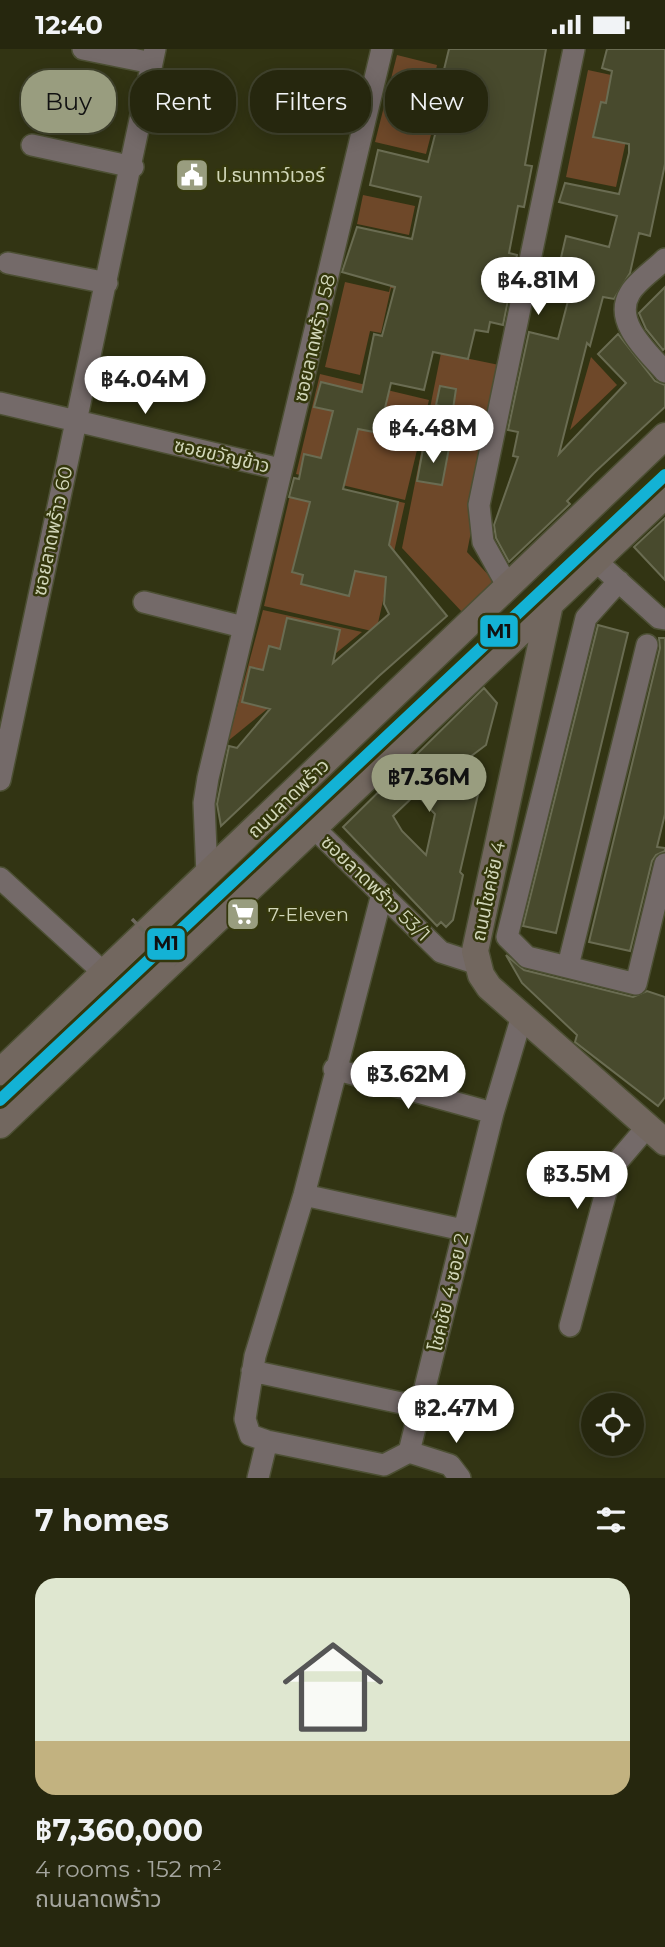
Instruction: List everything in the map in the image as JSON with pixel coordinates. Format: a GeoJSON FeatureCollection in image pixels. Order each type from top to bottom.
{"type":"FeatureCollection","features":[{"type":"Feature","properties":{"kind":"main road","name":"ถนนลาดพร้าว"},"geometry":{"type":"LineString","coordinates":[[0,1072],[665,436]]}},
{"type":"Feature","properties":{"kind":"main road","name":"ถนนลาดพร้าว"},"geometry":{"type":"LineString","coordinates":[[0,1125],[665,495]]}},
{"type":"Feature","properties":{"kind":"main road","name":"ถนนโชคชัย 4"},"geometry":{"type":"LineString","coordinates":[[550,604],[475,951],[489,987],[656,1134]]}},
{"type":"Feature","properties":{"kind":"street","name":"ซอยลาดพร้าว 60"},"geometry":{"type":"LineString","coordinates":[[1,772],[154,56],[83,49]]}},
{"type":"Feature","properties":{"kind":"street","name":"ซอยลาดพร้าว 58"},"geometry":{"type":"LineString","coordinates":[[207,876],[204,803],[243,627],[382,49]]}},
{"type":"Feature","properties":{"kind":"street"},"geometry":{"type":"LineString","coordinates":[[508,587],[483,541],[480,505],[574,49]]}},
{"type":"Feature","properties":{"kind":"street"},"geometry":{"type":"LineString","coordinates":[[32,145],[132,167]]}},
{"type":"Feature","properties":{"kind":"street"},"geometry":{"type":"LineString","coordinates":[[665,259],[630,293],[625,317],[630,329],[665,373]]}},
{"type":"Feature","properties":{"kind":"street"},"geometry":{"type":"LineString","coordinates":[[8,263],[107,283]]}},
{"type":"Feature","properties":{"kind":"street","name":"ซอยขวัญข้าว"},"geometry":{"type":"LineString","coordinates":[[0,403],[281,469]]}},
{"type":"Feature","properties":{"kind":"street"},"geometry":{"type":"LineString","coordinates":[[596,561],[659,618],[665,619]]}},
{"type":"Feature","properties":{"kind":"street"},"geometry":{"type":"LineString","coordinates":[[619,581],[586,618],[507,937],[527,957],[636,984],[665,864]]}},
{"type":"Feature","properties":{"kind":"street"},"geometry":{"type":"LineString","coordinates":[[144,602],[243,627]]}},
{"type":"Feature","properties":{"kind":"street"},"geometry":{"type":"LineString","coordinates":[[568,966],[647,645]]}},
{"type":"Feature","properties":{"kind":"street","name":"ซอยลาดพร้าว 53/1"},"geometry":{"type":"LineString","coordinates":[[314,828],[441,952],[478,964]]}},
{"type":"Feature","properties":{"kind":"street"},"geometry":{"type":"LineString","coordinates":[[501,832],[532,838]]}},
{"type":"Feature","properties":{"kind":"street"},"geometry":{"type":"LineString","coordinates":[[0,878],[104,973]]}},
{"type":"Feature","properties":{"kind":"street"},"geometry":{"type":"LineString","coordinates":[[382,894],[334,1069],[304,1195],[253,1363],[245,1419],[250,1435],[267,1441],[383,1471],[409,1452],[450,1465],[460,1478]]}},
{"type":"Feature","properties":{"kind":"street","name":"โชคชัย 4 ซอย 2"},"geometry":{"type":"LineString","coordinates":[[409,1452],[493,1113],[522,1016]]}},
{"type":"Feature","properties":{"kind":"street"},"geometry":{"type":"LineString","coordinates":[[334,1069],[493,1113]]}},
{"type":"Feature","properties":{"kind":"street"},"geometry":{"type":"LineString","coordinates":[[570,1326],[610,1177],[618,1161],[656,1134]]}},
{"type":"Feature","properties":{"kind":"street"},"geometry":{"type":"LineString","coordinates":[[304,1195],[463,1230]]}},
{"type":"Feature","properties":{"kind":"street"},"geometry":{"type":"LineString","coordinates":[[253,1363],[420,1407]]}},
{"type":"Feature","properties":{"kind":"street"},"geometry":{"type":"LineString","coordinates":[[258,1478],[267,1441]]}},
{"type":"Feature","properties":{"kind":"path"},"geometry":{"type":"LineString","coordinates":[[132,919],[176,965]]}},
{"type":"Feature","properties":{"kind":"shaded area"},"geometry":{"type":"Polygon","coordinates":[[[397,55],[437,65],[436,70],[393,70],[397,55]]]}},
{"type":"Feature","properties":{"kind":"shaded area"},"geometry":{"type":"Polygon","coordinates":[[[588,70],[639,81],[616,187],[566,177],[588,70]]]}},
{"type":"Feature","properties":{"kind":"shaded area"},"geometry":{"type":"Polygon","coordinates":[[[385,102],[385,133],[431,133],[426,154],[375,142],[385,102]]]}},
{"type":"Feature","properties":{"kind":"shaded area"},"geometry":{"type":"Polygon","coordinates":[[[363,195],[415,206],[409,235],[357,224],[363,195]]]}},
{"type":"Feature","properties":{"kind":"shaded area"},"geometry":{"type":"Polygon","coordinates":[[[396,262],[403,290],[391,288],[381,333],[370,331],[360,375],[325,367],[345,282],[389,292],[396,262]]]}},
{"type":"Feature","properties":{"kind":"shaded area"},"geometry":{"type":"Polygon","coordinates":[[[441,353],[504,366],[467,552],[495,582],[463,613],[402,548],[441,353]]]}},
{"type":"Feature","properties":{"kind":"shaded area"},"geometry":{"type":"Polygon","coordinates":[[[591,357],[617,385],[570,430],[591,357]]]}},
{"type":"Feature","properties":{"kind":"shaded area"},"geometry":{"type":"Polygon","coordinates":[[[320,374],[429,400],[405,500],[296,474],[320,374]]]}},
{"type":"Feature","properties":{"kind":"shaded area"},"geometry":{"type":"Polygon","coordinates":[[[294,478],[405,503],[376,632],[264,606],[294,478]]]}},
{"type":"Feature","properties":{"kind":"shaded area"},"geometry":{"type":"Polygon","coordinates":[[[263,610],[362,632],[228,741],[263,610]]]}},
{"type":"Feature","properties":{"kind":"building"},"geometry":{"type":"Polygon","coordinates":[[[449,49],[546,49],[525,165],[532,166],[524,207],[518,206],[509,253],[517,255],[503,325],[490,322],[488,332],[475,330],[468,359],[433,352],[424,390],[391,383],[379,433],[358,429],[343,489],[398,502],[389,545],[447,616],[379,676],[221,826],[217,804],[229,746],[237,748],[270,709],[242,702],[250,667],[263,670],[269,646],[280,649],[287,618],[340,630],[333,663],[389,614],[384,604],[386,577],[355,571],[349,596],[301,584],[303,575],[292,572],[310,502],[289,497],[294,478],[299,479],[304,454],[321,458],[333,411],[314,407],[321,382],[362,392],[374,334],[382,336],[395,287],[342,272],[357,227],[412,239],[421,197],[370,185],[378,150],[428,162],[435,133],[488,133],[488,70],[444,70],[449,49]]]}},
{"type":"Feature","properties":{"kind":"building"},"geometry":{"type":"Polygon","coordinates":[[[607,49],[665,49],[665,164],[650,236],[639,233],[630,273],[614,299],[603,297],[590,346],[587,343],[559,454],[626,383],[598,354],[618,334],[655,381],[665,385],[665,407],[594,473],[567,501],[570,504],[509,562],[496,538],[494,525],[518,457],[513,456],[518,432],[508,430],[529,332],[558,339],[569,297],[538,290],[545,258],[560,262],[566,236],[609,247],[617,216],[559,202],[565,183],[619,194],[629,144],[593,137],[601,102],[606,103],[612,71],[602,68],[607,49]]]}},
{"type":"Feature","properties":{"kind":"building"},"geometry":{"type":"Polygon","coordinates":[[[665,287],[663,350],[646,329],[639,313],[665,287]]]}},
{"type":"Feature","properties":{"kind":"building"},"geometry":{"type":"Polygon","coordinates":[[[440,386],[456,389],[453,409],[436,405],[440,386]]]}},
{"type":"Feature","properties":{"kind":"building"},"geometry":{"type":"Polygon","coordinates":[[[424,444],[449,448],[442,485],[417,481],[424,444]]]}},
{"type":"Feature","properties":{"kind":"building"},"geometry":{"type":"Polygon","coordinates":[[[665,518],[665,580],[634,547],[665,518]]]}},
{"type":"Feature","properties":{"kind":"building"},"geometry":{"type":"Polygon","coordinates":[[[598,625],[628,633],[556,933],[523,926],[598,625]]]}},
{"type":"Feature","properties":{"kind":"building"},"geometry":{"type":"Polygon","coordinates":[[[659,638],[665,638],[665,814],[657,847],[665,848],[665,851],[656,855],[652,861],[630,951],[589,942],[660,648],[659,638]]]}},
{"type":"Feature","properties":{"kind":"building"},"geometry":{"type":"Polygon","coordinates":[[[484,688],[497,703],[486,745],[450,772],[483,773],[460,872],[463,875],[453,920],[446,927],[441,922],[437,926],[343,827],[484,688]],[[416,794],[393,816],[402,831],[426,855],[435,814],[416,794]]]}},
{"type":"Feature","properties":{"kind":"building"},"geometry":{"type":"Polygon","coordinates":[[[506,955],[524,970],[633,997],[647,991],[665,997],[665,1097],[658,1106],[575,1042],[577,1035],[522,983],[506,955]]]}},
{"type":"Feature","properties":{"kind":"transit line","name":"M1"},"geometry":{"type":"LineString","coordinates":[[0,1100],[665,475]]}},
{"type":"Feature","properties":{"kind":"place","name":"ป.ธนาทาว์เวอร์"},"geometry":{"type":"Point","coordinates":[192,175]}},
{"type":"Feature","properties":{"kind":"place","name":"7-Eleven"},"geometry":{"type":"Point","coordinates":[243,914]}}]}
